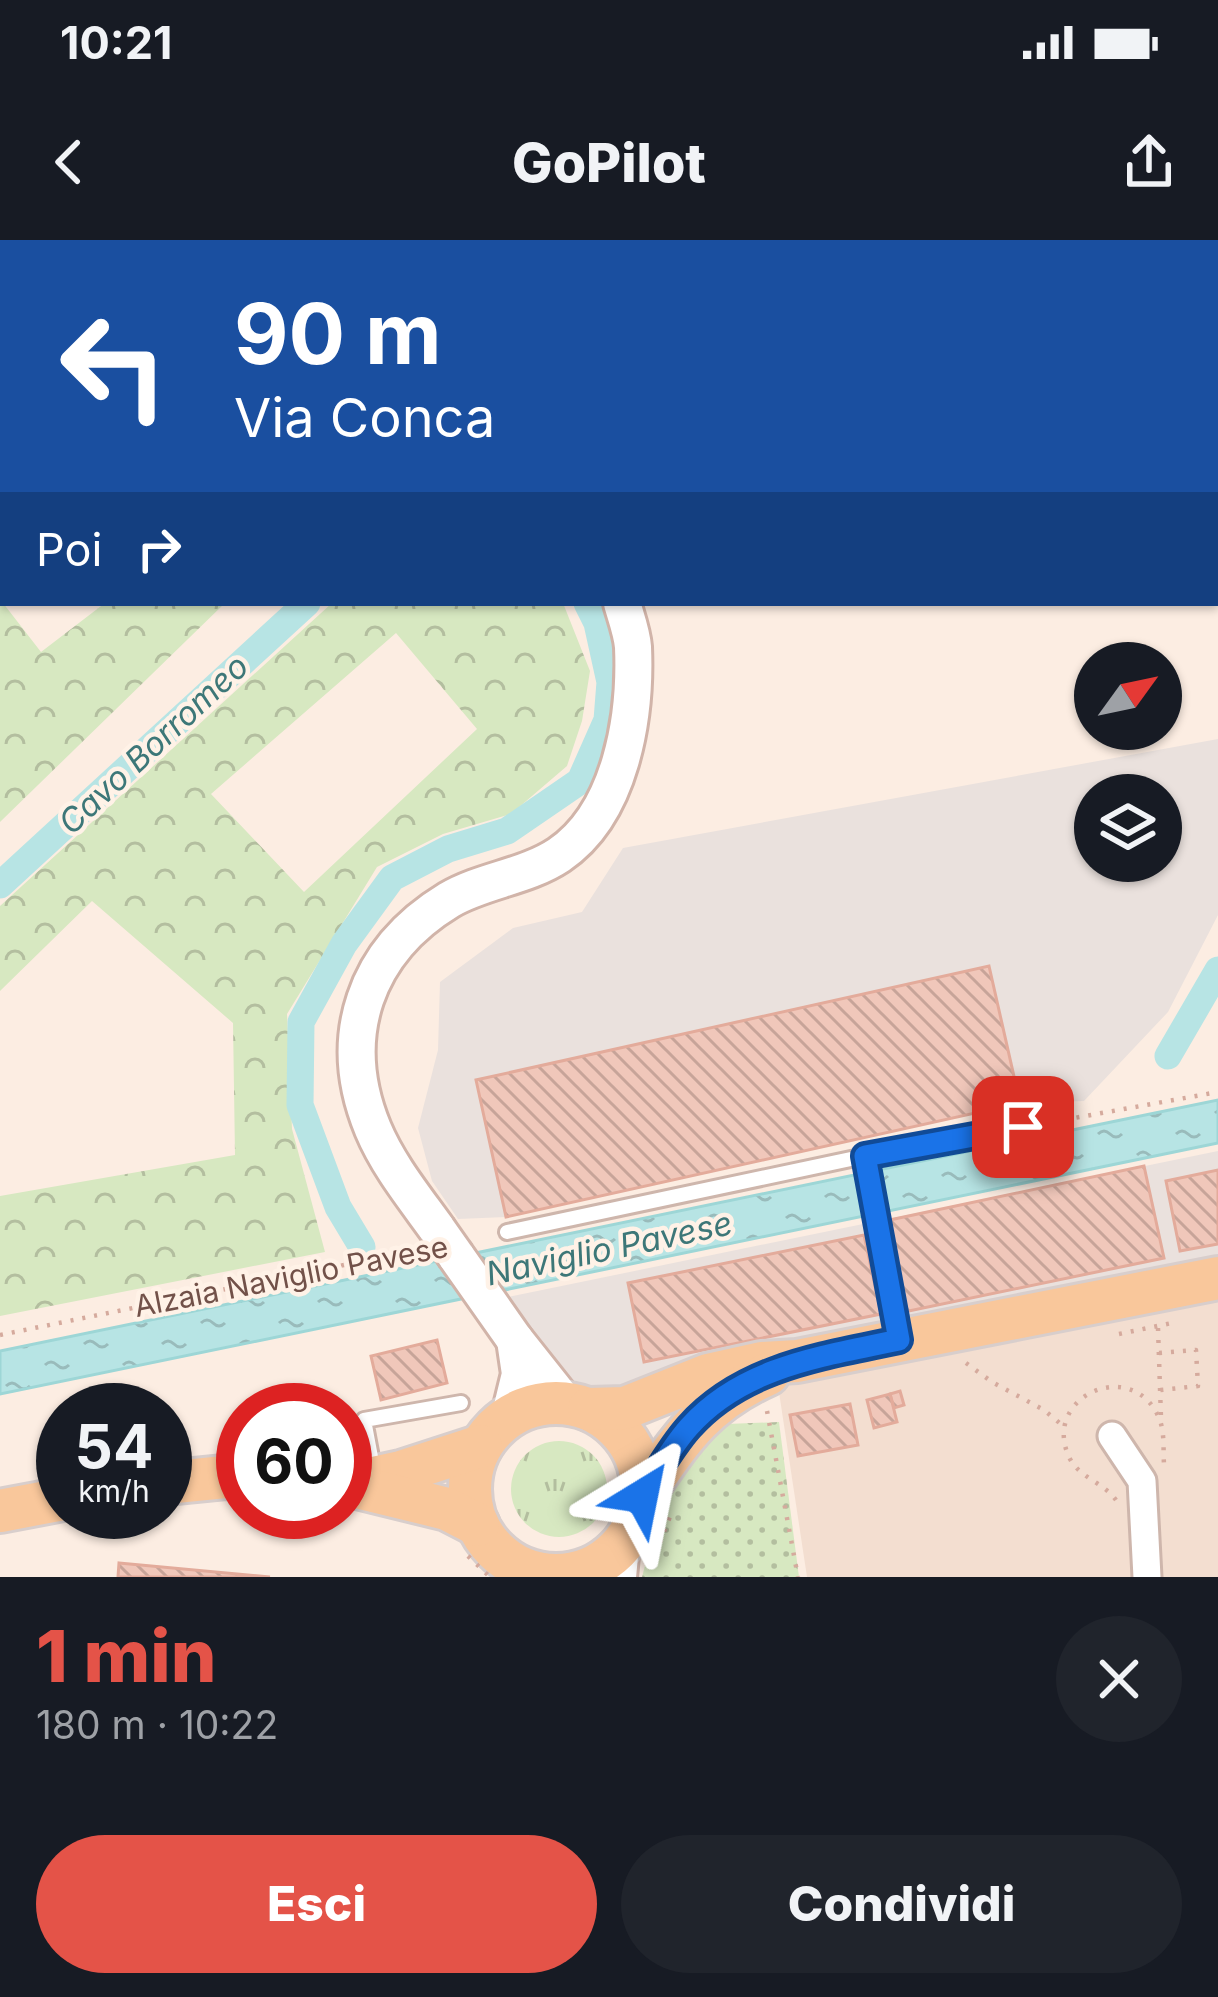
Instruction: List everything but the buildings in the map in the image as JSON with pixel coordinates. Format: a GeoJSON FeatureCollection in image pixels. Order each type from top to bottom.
{"type":"FeatureCollection","features":[{"type":"Feature","properties":{"kind":"main road"},"geometry":{"type":"LineString","coordinates":[[642,1496],[690,1426],[735,1388],[797,1361],[897,1330],[1218,1278]]}},
{"type":"Feature","properties":{"kind":"main road"},"geometry":{"type":"LineString","coordinates":[[577,1406],[618,1429],[633,1450],[642,1496],[620,1561],[608,1558],[576,1573],[532,1574],[488,1542],[478,1525],[470,1491],[474,1460],[494,1429],[510,1415],[534,1405],[577,1406],[625,1408],[708,1375],[797,1361]]}},
{"type":"Feature","properties":{"kind":"main road"},"geometry":{"type":"LineString","coordinates":[[372,1478],[481,1447]]}},
{"type":"Feature","properties":{"kind":"main road"},"geometry":{"type":"LineString","coordinates":[[372,1487],[447,1509],[478,1525]]}},
{"type":"Feature","properties":{"kind":"main road"},"geometry":{"type":"LineString","coordinates":[[0,1511],[36,1504]]}},
{"type":"Feature","properties":{"kind":"street"},"geometry":{"type":"LineString","coordinates":[[577,1406],[515,1340],[484,1294],[426,1240],[374,1132],[360,1092],[356,1051],[363,998],[388,953],[418,921],[453,897],[560,855],[592,823],[617,777],[629,721],[633,644],[623,606]]}},
{"type":"Feature","properties":{"kind":"street"},"geometry":{"type":"LineString","coordinates":[[510,1415],[520,1374],[515,1340]]}},
{"type":"Feature","properties":{"kind":"street"},"geometry":{"type":"LineString","coordinates":[[1112,1436],[1142,1481],[1147,1577]]}},
{"type":"Feature","properties":{"kind":"lane"},"geometry":{"type":"LineString","coordinates":[[506,1232],[866,1164],[1023,1127]]}},
{"type":"Feature","properties":{"kind":"lane"},"geometry":{"type":"LineString","coordinates":[[866,1164],[897,1330]]}},
{"type":"Feature","properties":{"kind":"lane"},"geometry":{"type":"LineString","coordinates":[[372,1419],[461,1403]]}},
{"type":"Feature","properties":{"kind":"path"},"geometry":{"type":"LineString","coordinates":[[1023,1127],[1218,1092]]}},
{"type":"Feature","properties":{"kind":"path","name":"Alzaia Naviglio Pavese"},"geometry":{"type":"LineString","coordinates":[[0,1335],[426,1240]]}},
{"type":"Feature","properties":{"kind":"path"},"geometry":{"type":"LineString","coordinates":[[1158,1327],[1161,1424]]}},
{"type":"Feature","properties":{"kind":"path"},"geometry":{"type":"LineString","coordinates":[[1159,1353],[1196,1351],[1198,1386],[1160,1390]]}},
{"type":"Feature","properties":{"kind":"path"},"geometry":{"type":"LineString","coordinates":[[957,1356],[992,1382],[1045,1410],[1064,1427]]}},
{"type":"Feature","properties":{"kind":"path"},"geometry":{"type":"LineString","coordinates":[[764,1396],[798,1577]]}},
{"type":"Feature","properties":{"kind":"shaded area"},"geometry":{"type":"Polygon","coordinates":[[[1218,739],[1218,915],[1168,1012],[1084,1101],[1020,1103],[506,1217],[458,1219],[432,1181],[418,1128],[438,1050],[440,982],[513,928],[582,912],[623,848],[1158,750],[1182,750],[1182,746],[1218,739]]]}},
{"type":"Feature","properties":{"kind":"shaded area"},"geometry":{"type":"Polygon","coordinates":[[[1218,1151],[1218,1263],[597,1398],[573,1391],[474,1304],[1218,1151]]]}},
{"type":"Feature","properties":{"kind":"shaded area"},"geometry":{"type":"Polygon","coordinates":[[[1218,1291],[1218,1577],[807,1577],[777,1379],[1218,1291]]]}},
{"type":"Feature","properties":{"kind":"green space"},"geometry":{"type":"Polygon","coordinates":[[[0,606],[5,606],[41,652],[101,606],[222,606],[0,822],[0,606]]]}},
{"type":"Feature","properties":{"kind":"green space"},"geometry":{"type":"Polygon","coordinates":[[[329,606],[564,606],[590,671],[582,721],[567,766],[511,814],[443,834],[377,867],[287,1014],[292,1129],[325,1252],[0,1316],[0,1196],[235,1155],[233,1023],[92,901],[0,991],[0,906],[329,606]],[[396,633],[211,794],[304,892],[477,729],[396,633]]]}},
{"type":"Feature","properties":{"kind":"green space"},"geometry":{"type":"Polygon","coordinates":[[[779,1422],[799,1577],[642,1577],[661,1505],[702,1425],[779,1422]]]}},
{"type":"Feature","properties":{"kind":"green space"},"geometry":{"type":"Polygon","coordinates":[[[559,1441],[593,1455],[607,1489],[593,1523],[559,1537],[525,1523],[511,1489],[525,1455],[559,1441]]]}},
{"type":"Feature","properties":{"kind":"water","name":"Naviglio Pavese"},"geometry":{"type":"Polygon","coordinates":[[[1218,1100],[1218,1143],[0,1394],[0,1351],[1218,1100]]]}},
{"type":"Feature","properties":{"kind":"waterway","name":"Cavo Borromeo"},"geometry":{"type":"LineString","coordinates":[[0,885],[304,606]]}},
{"type":"Feature","properties":{"kind":"waterway"},"geometry":{"type":"LineString","coordinates":[[362,1247],[338,1207],[300,1105],[301,1022],[344,944],[392,878],[448,849],[507,831],[580,781],[607,720],[610,682],[588,606]]}},
{"type":"Feature","properties":{"kind":"waterway"},"geometry":{"type":"LineString","coordinates":[[1168,1056],[1218,970]]}},
{"type":"Feature","properties":{"kind":"route"},"geometry":{"type":"LineString","coordinates":[[642,1496],[690,1426],[735,1388],[797,1361],[899,1340],[865,1156],[1023,1127]]}}]}
